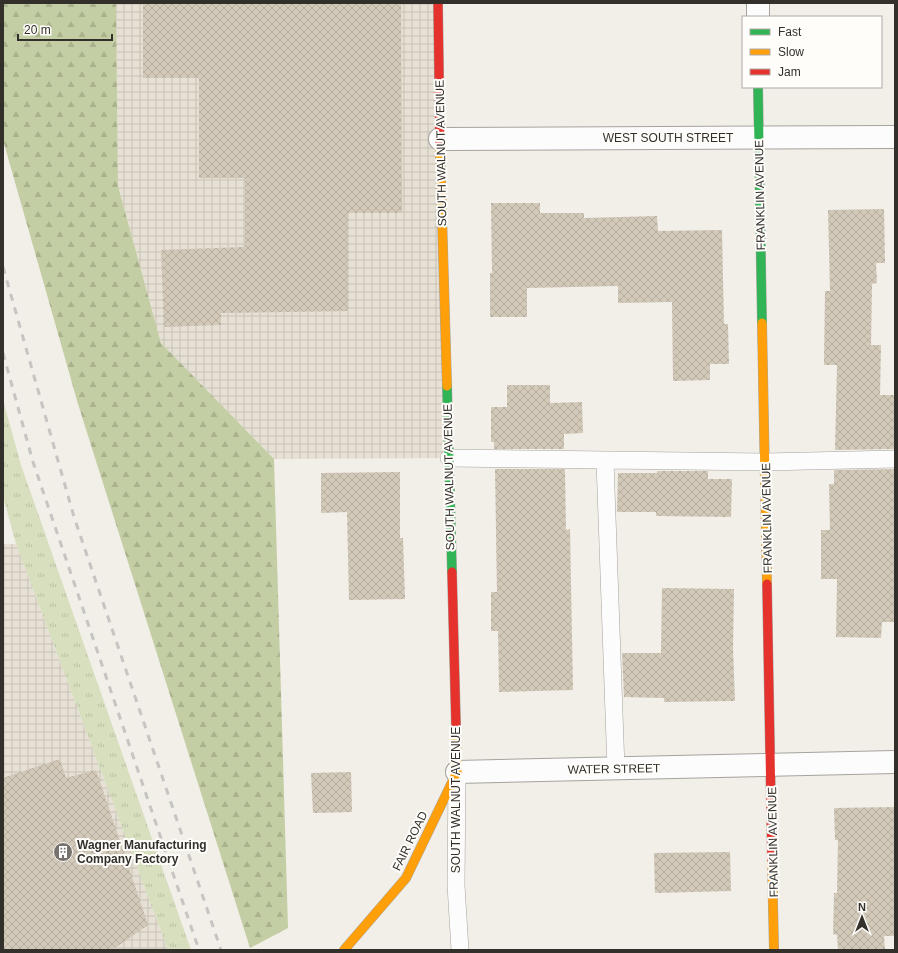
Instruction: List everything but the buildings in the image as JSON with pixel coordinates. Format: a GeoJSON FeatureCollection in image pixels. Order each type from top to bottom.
{"type":"FeatureCollection","features":[{"type":"Feature","properties":{"kind":"main road","name":"SOUTH WALNUT AVENUE"},"geometry":{"type":"LineString","coordinates":[[438,3],[440,139],[457,772]]}},
{"type":"Feature","properties":{"kind":"main road","name":"FRANKLIN AVENUE"},"geometry":{"type":"LineString","coordinates":[[758,88],[772,766],[774,950]]}},
{"type":"Feature","properties":{"kind":"main road","name":"FAIR ROAD"},"geometry":{"type":"LineString","coordinates":[[344,950],[406,878],[457,772]]}},
{"type":"Feature","properties":{"kind":"street"},"geometry":{"type":"LineString","coordinates":[[758,3],[758,16]]}},
{"type":"Feature","properties":{"kind":"street","name":"WEST SOUTH STREET"},"geometry":{"type":"LineString","coordinates":[[440,139],[895,137]]}},
{"type":"Feature","properties":{"kind":"street","name":"WATER STREET"},"geometry":{"type":"LineString","coordinates":[[457,772],[895,762]]}},
{"type":"Feature","properties":{"kind":"lane"},"geometry":{"type":"LineString","coordinates":[[449,458],[766,462],[895,458]]}},
{"type":"Feature","properties":{"kind":"lane"},"geometry":{"type":"LineString","coordinates":[[605,461],[616,769]]}},
{"type":"Feature","properties":{"kind":"lane","name":"SOUTH WALNUT AVENUE"},"geometry":{"type":"LineString","coordinates":[[457,772],[456,885],[460,950]]}},
{"type":"Feature","properties":{"kind":"shaded area"},"geometry":{"type":"Polygon","coordinates":[[[116,3],[438,3],[449,458],[274,459],[161,343],[118,186],[116,3]]]}},
{"type":"Feature","properties":{"kind":"shaded area"},"geometry":{"type":"Polygon","coordinates":[[[3,544],[16,544],[168,950],[3,950],[3,544]]]}},
{"type":"Feature","properties":{"kind":"green space"},"geometry":{"type":"Polygon","coordinates":[[[3,3],[116,3],[118,186],[161,343],[274,459],[288,928],[250,948],[78,404],[3,140],[3,3]]]}},
{"type":"Feature","properties":{"kind":"green space"},"geometry":{"type":"Polygon","coordinates":[[[3,400],[21,465],[191,950],[168,950],[16,544],[3,496],[3,400]]]}},
{"type":"Feature","properties":{"kind":"railway"},"geometry":{"type":"LineString","coordinates":[[3,267],[74,517],[221,950]]}},
{"type":"Feature","properties":{"kind":"railway"},"geometry":{"type":"LineString","coordinates":[[3,353],[33,462],[199,950]]}},
{"type":"Feature","properties":{"kind":"traffic: fast"},"geometry":{"type":"LineString","coordinates":[[758,88],[762,323]]}},
{"type":"Feature","properties":{"kind":"traffic: fast"},"geometry":{"type":"LineString","coordinates":[[447,386],[452,572]]}},
{"type":"Feature","properties":{"kind":"traffic: slow"},"geometry":{"type":"LineString","coordinates":[[440,147],[447,386]]}},
{"type":"Feature","properties":{"kind":"traffic: slow"},"geometry":{"type":"LineString","coordinates":[[762,323],[767,584]]}},
{"type":"Feature","properties":{"kind":"traffic: slow"},"geometry":{"type":"LineString","coordinates":[[344,950],[406,878],[457,772],[456,727]]}},
{"type":"Feature","properties":{"kind":"traffic: slow"},"geometry":{"type":"LineString","coordinates":[[772,861],[774,950]]}},
{"type":"Feature","properties":{"kind":"traffic: jam"},"geometry":{"type":"LineString","coordinates":[[438,3],[440,147]]}},
{"type":"Feature","properties":{"kind":"traffic: jam"},"geometry":{"type":"LineString","coordinates":[[452,572],[456,727]]}},
{"type":"Feature","properties":{"kind":"traffic: jam"},"geometry":{"type":"LineString","coordinates":[[767,584],[772,861]]}},
{"type":"Feature","properties":{"kind":"place","name":"Wagner Manufacturing Company Factory"},"geometry":{"type":"Point","coordinates":[63,852]}}]}
